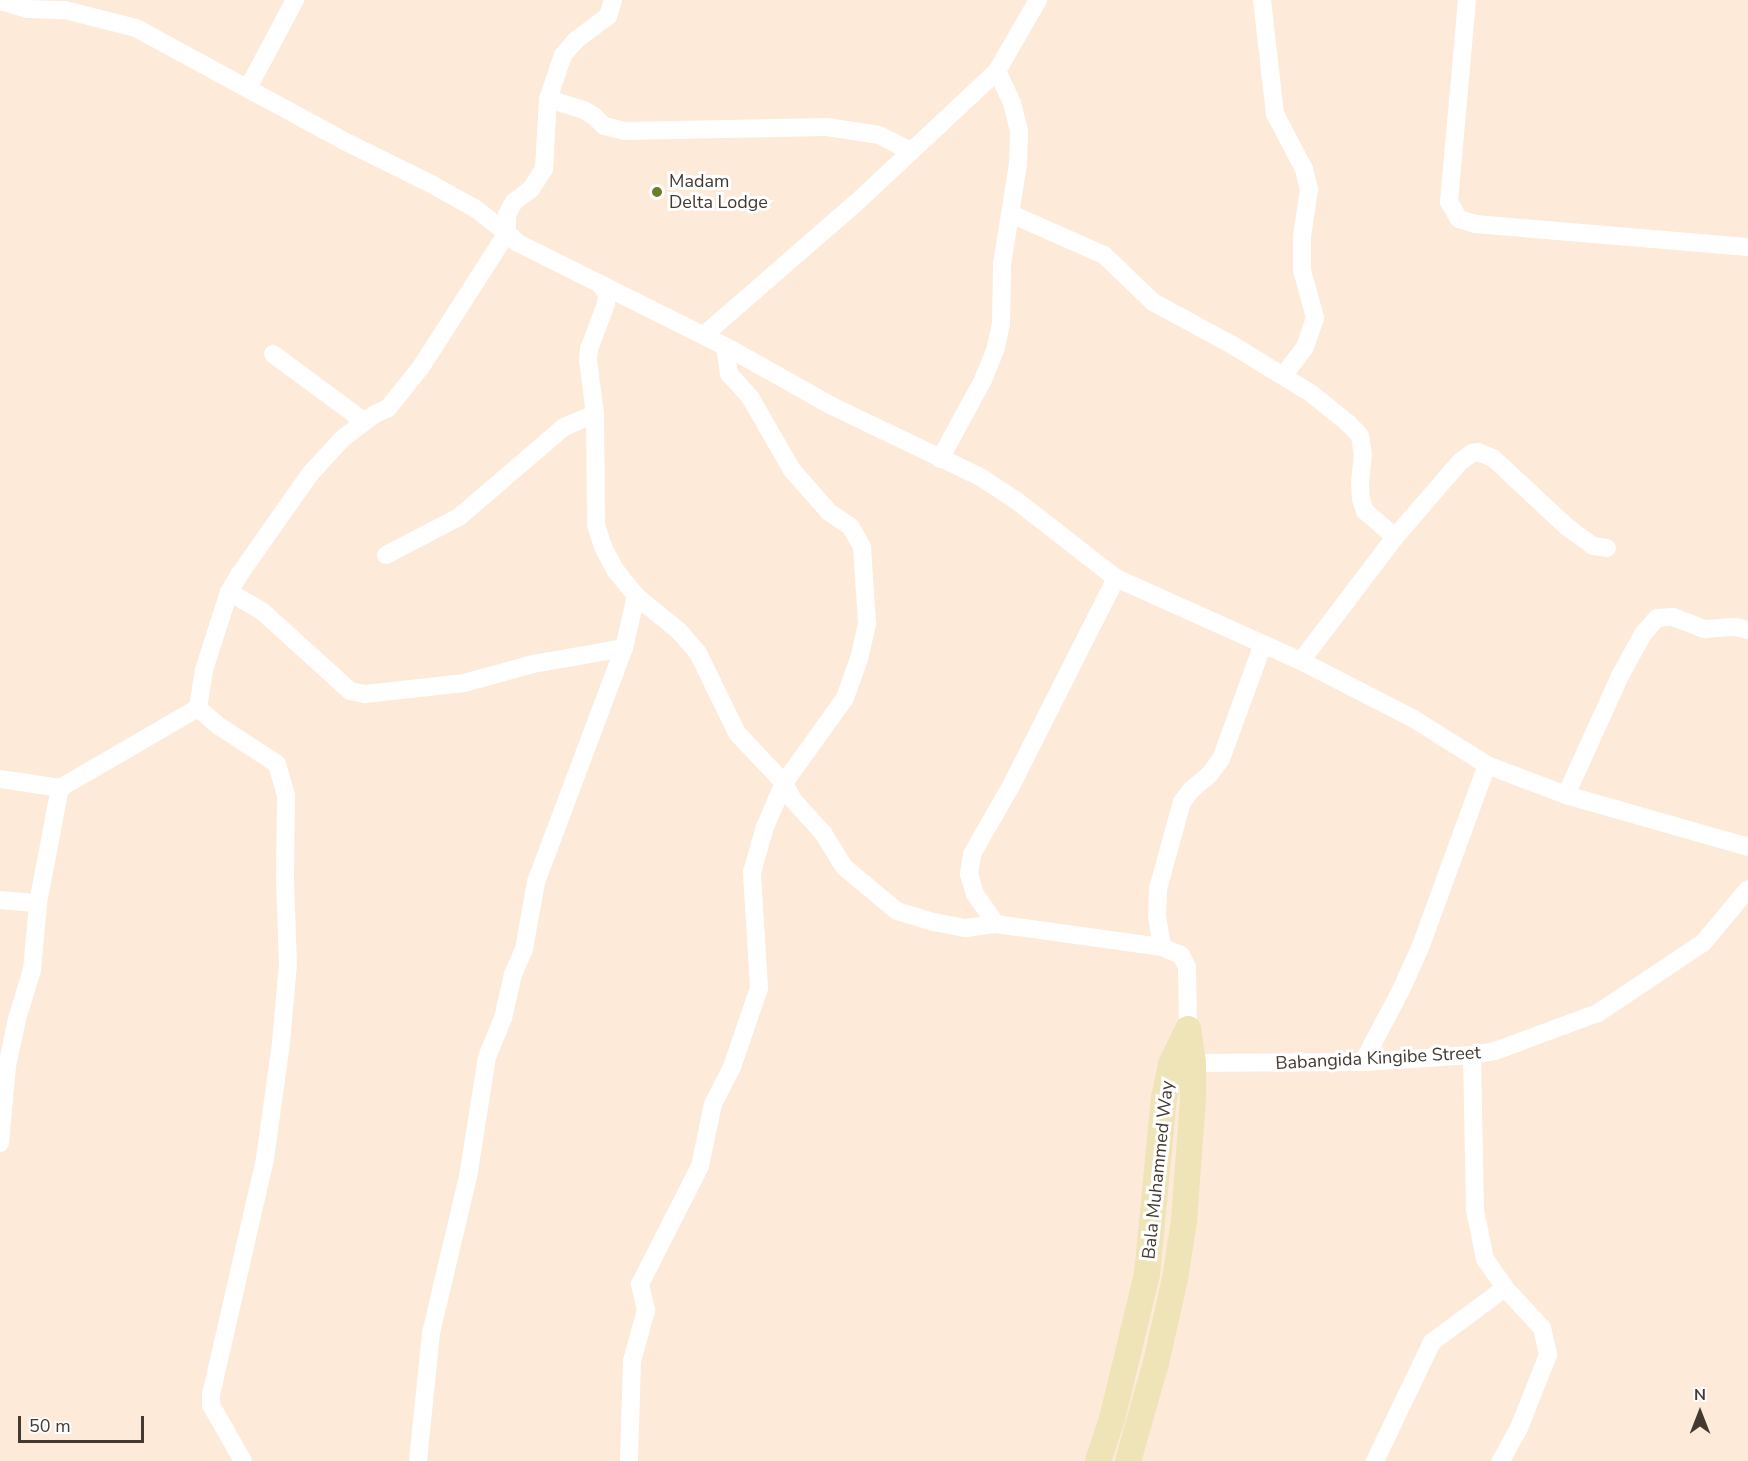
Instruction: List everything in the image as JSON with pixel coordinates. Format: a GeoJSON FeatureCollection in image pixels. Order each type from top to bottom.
{"type":"FeatureCollection","features":[{"type":"Feature","properties":{"kind":"street"},"geometry":{"type":"LineString","coordinates":[[248,88],[295,0]]}},
{"type":"Feature","properties":{"kind":"street"},"geometry":{"type":"LineString","coordinates":[[198,708],[204,670],[229,591],[310,474],[343,438],[388,408],[421,367],[507,232],[507,214],[514,202],[531,189],[544,169],[548,99],[563,54],[576,40],[608,16],[613,0]]}},
{"type":"Feature","properties":{"kind":"street"},"geometry":{"type":"LineString","coordinates":[[704,335],[856,203],[997,71],[1038,0]]}},
{"type":"Feature","properties":{"kind":"street"},"geometry":{"type":"LineString","coordinates":[[1262,0],[1275,114],[1304,169],[1309,189],[1302,237],[1302,270],[1315,318],[1305,346],[1283,376]]}},
{"type":"Feature","properties":{"kind":"street"},"geometry":{"type":"LineString","coordinates":[[1467,0],[1449,202],[1459,219],[1475,224],[1748,247]]}},
{"type":"Feature","properties":{"kind":"street"},"geometry":{"type":"LineString","coordinates":[[0,1],[28,9],[44,5],[136,28],[342,140],[468,204],[507,232],[518,243],[704,335],[832,406],[981,478],[1017,501],[1116,578],[1301,661],[1414,719],[1487,765],[1566,795],[1748,847]]}},
{"type":"Feature","properties":{"kind":"street"},"geometry":{"type":"LineString","coordinates":[[940,459],[983,380],[996,347],[1001,324],[1002,264],[1011,214],[1019,131],[1012,104],[997,71]]}},
{"type":"Feature","properties":{"kind":"street"},"geometry":{"type":"LineString","coordinates":[[548,99],[584,111],[596,117],[604,126],[625,131],[827,127],[879,135],[910,151]]}},
{"type":"Feature","properties":{"kind":"street"},"geometry":{"type":"LineString","coordinates":[[1011,214],[1104,255],[1153,302],[1234,346],[1283,376],[1349,423],[1360,436],[1363,454],[1360,482],[1365,512],[1395,537]]}},
{"type":"Feature","properties":{"kind":"street"},"geometry":{"type":"LineString","coordinates":[[599,283],[607,294],[606,304],[589,349],[588,360],[595,414],[596,525],[603,547],[616,571],[636,596],[679,631],[698,653],[737,733],[784,783],[793,800],[823,832],[844,867],[897,911],[934,922],[966,928],[996,924],[1162,947],[1181,955],[1187,967],[1188,1029]]}},
{"type":"Feature","properties":{"kind":"street"},"geometry":{"type":"LineString","coordinates":[[629,1461],[632,1361],[646,1310],[640,1284],[700,1166],[713,1104],[732,1067],[759,988],[752,872],[765,827],[784,783],[844,698],[859,659],[867,623],[862,547],[851,527],[829,512],[792,470],[750,397],[729,374],[725,346]]}},
{"type":"Feature","properties":{"kind":"street"},"geometry":{"type":"LineString","coordinates":[[273,354],[365,422]]}},
{"type":"Feature","properties":{"kind":"street"},"geometry":{"type":"LineString","coordinates":[[386,555],[459,517],[564,427],[595,414]]}},
{"type":"Feature","properties":{"kind":"street"},"geometry":{"type":"LineString","coordinates":[[1301,661],[1395,537],[1460,462],[1478,452],[1500,463],[1583,539],[1593,546],[1608,548]]}},
{"type":"Feature","properties":{"kind":"street"},"geometry":{"type":"LineString","coordinates":[[996,924],[975,894],[969,874],[972,854],[1011,786],[1116,578]]}},
{"type":"Feature","properties":{"kind":"street"},"geometry":{"type":"LineString","coordinates":[[229,591],[263,612],[350,691],[365,694],[464,683],[533,664],[624,648]]}},
{"type":"Feature","properties":{"kind":"street"},"geometry":{"type":"LineString","coordinates":[[418,1461],[431,1333],[468,1177],[487,1057],[503,1018],[513,974],[524,949],[536,882],[624,648],[636,596]]}},
{"type":"Feature","properties":{"kind":"street"},"geometry":{"type":"LineString","coordinates":[[1566,795],[1621,674],[1642,634],[1657,618],[1673,617],[1706,629],[1736,627],[1748,630]]}},
{"type":"Feature","properties":{"kind":"street"},"geometry":{"type":"LineString","coordinates":[[1162,947],[1157,917],[1158,889],[1182,802],[1209,775],[1221,759],[1263,644]]}},
{"type":"Feature","properties":{"kind":"street"},"geometry":{"type":"LineString","coordinates":[[0,779],[60,788],[198,708]]}},
{"type":"Feature","properties":{"kind":"street"},"geometry":{"type":"LineString","coordinates":[[198,708],[219,726],[277,764],[286,796],[285,880],[288,964],[282,1042],[265,1159],[210,1394],[211,1405],[243,1461]]}},
{"type":"Feature","properties":{"kind":"street"},"geometry":{"type":"LineString","coordinates":[[1363,1062],[1420,948],[1487,765]]}},
{"type":"Feature","properties":{"kind":"street"},"geometry":{"type":"LineString","coordinates":[[0,1143],[7,1066],[16,1019],[32,970],[38,903],[60,788]]}},
{"type":"Feature","properties":{"kind":"street","name":"Babangida Kingibe Street"},"geometry":{"type":"LineString","coordinates":[[1182,1063],[1363,1062],[1472,1055],[1495,1051],[1598,1013],[1703,943],[1748,889]]}},
{"type":"Feature","properties":{"kind":"street"},"geometry":{"type":"LineString","coordinates":[[0,900],[38,903]]}},
{"type":"Feature","properties":{"kind":"street","name":"Bala Muhammed Way"},"geometry":{"type":"LineString","coordinates":[[1128,1461],[1156,1363],[1178,1257],[1186,1194],[1182,1063],[1188,1029]]}},
{"type":"Feature","properties":{"kind":"street"},"geometry":{"type":"LineString","coordinates":[[1472,1055],[1475,1210],[1485,1259],[1505,1288],[1542,1328],[1548,1355],[1519,1428],[1501,1461]]}},
{"type":"Feature","properties":{"kind":"street","name":"Bala Muhammed Way"},"geometry":{"type":"LineString","coordinates":[[1098,1461],[1112,1419],[1147,1274],[1162,1108],[1182,1063]]}},
{"type":"Feature","properties":{"kind":"street"},"geometry":{"type":"LineString","coordinates":[[1375,1461],[1432,1342],[1505,1288]]}},
{"type":"Feature","properties":{"kind":"place","name":"Madam Delta Lodge"},"geometry":{"type":"Point","coordinates":[657,192]}}]}
